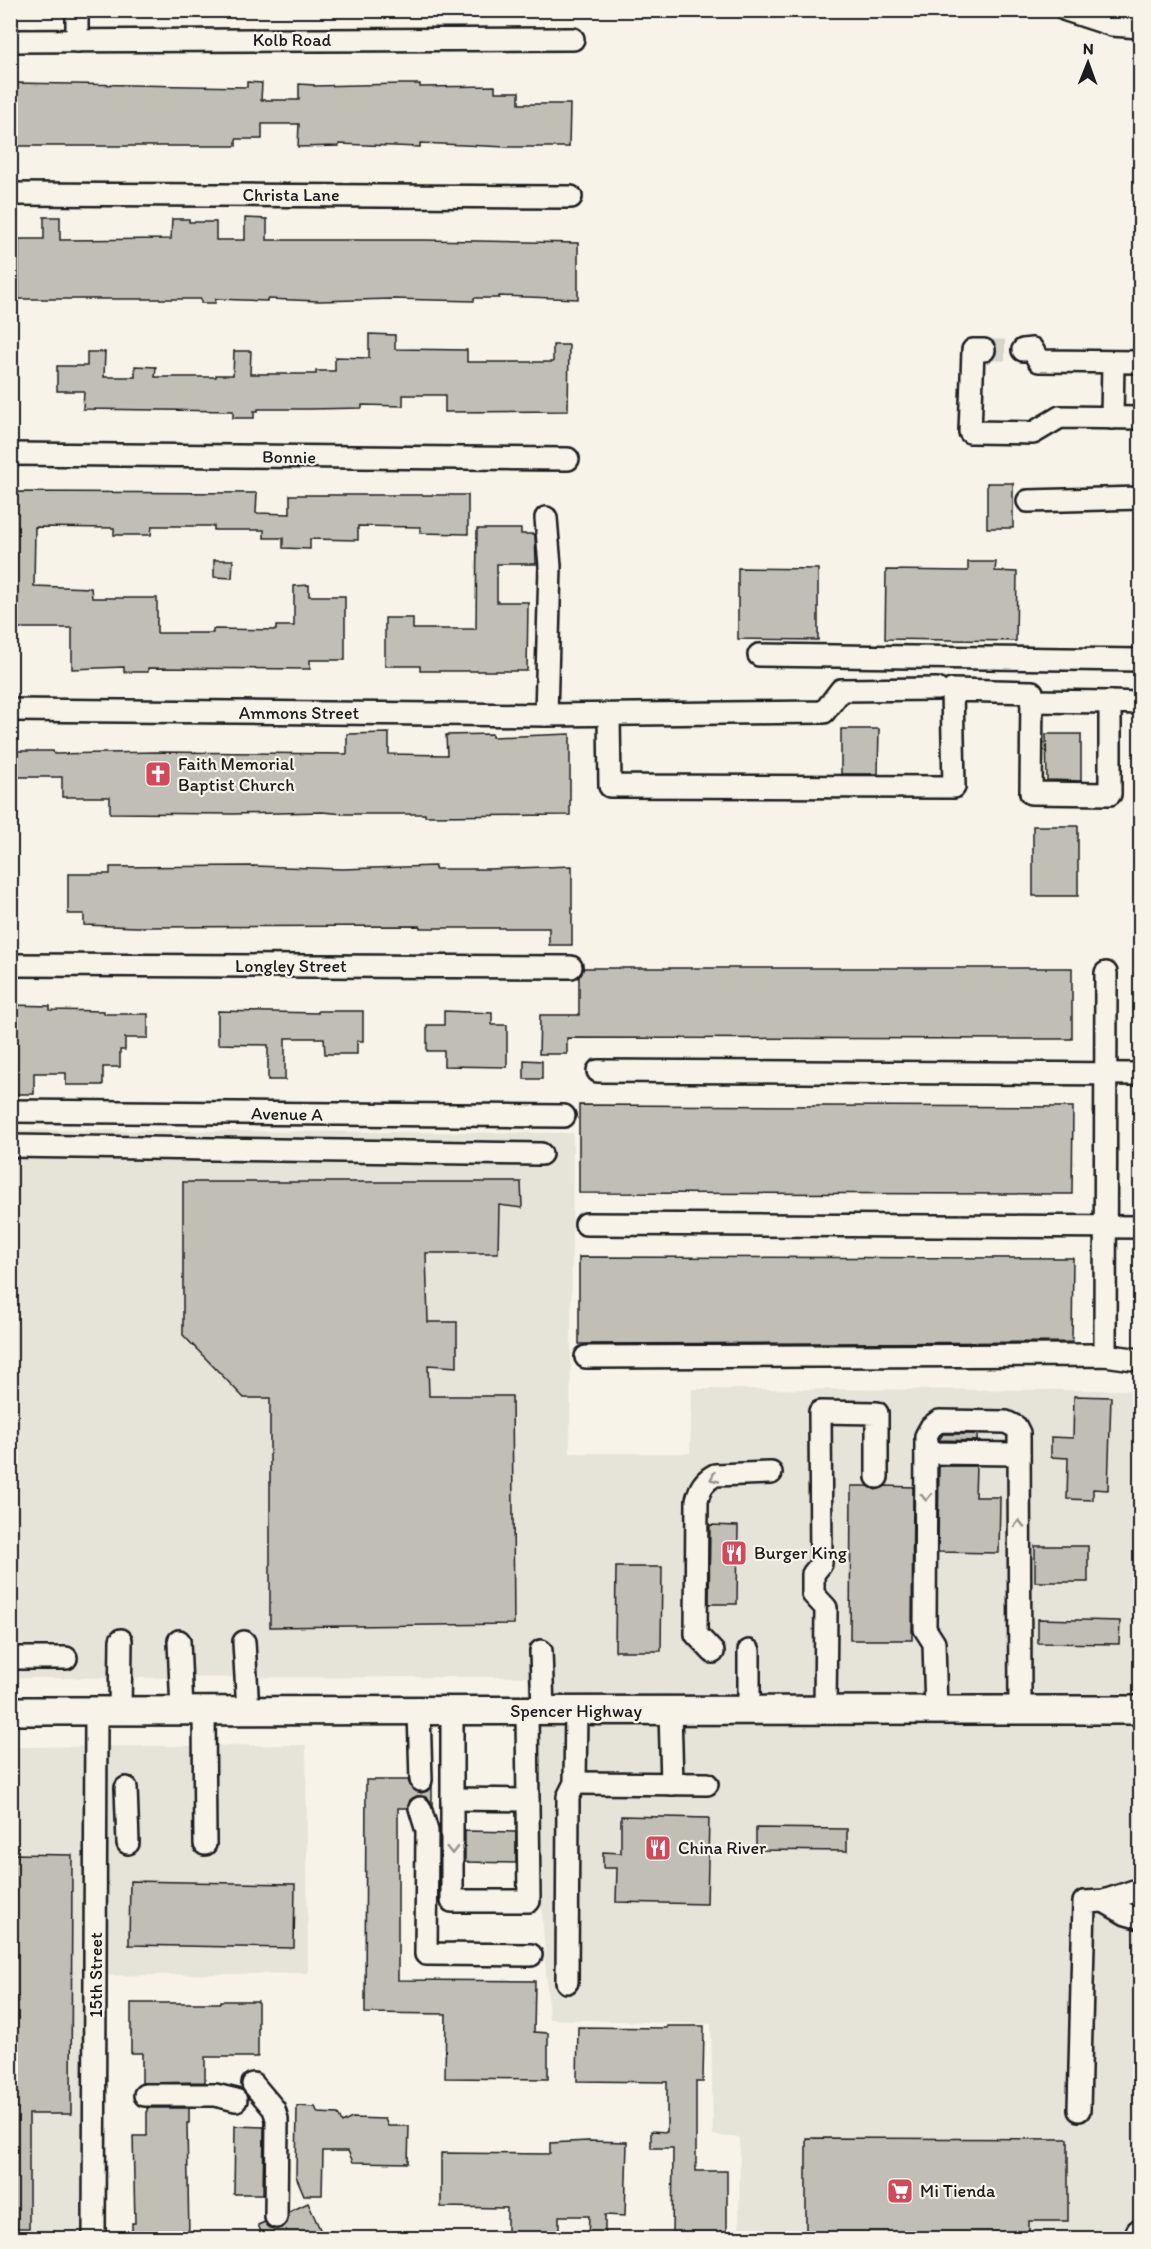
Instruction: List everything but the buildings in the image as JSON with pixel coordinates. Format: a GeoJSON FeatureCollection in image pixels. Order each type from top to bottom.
{"type":"FeatureCollection","features":[{"type":"Feature","properties":{"kind":"main road","name":"Spencer Highway"},"geometry":{"type":"LineString","coordinates":[[10,1711],[1140,1710]]}},
{"type":"Feature","properties":{"kind":"main road"},"geometry":{"type":"LineString","coordinates":[[1139,2238],[1140,2233]]}},
{"type":"Feature","properties":{"kind":"street"},"geometry":{"type":"LineString","coordinates":[[77,10],[77,41]]}},
{"type":"Feature","properties":{"kind":"street"},"geometry":{"type":"LineString","coordinates":[[1066,10],[1112,25],[1140,27]]}},
{"type":"Feature","properties":{"kind":"street","name":"Kolb Road"},"geometry":{"type":"LineString","coordinates":[[10,41],[573,39]]}},
{"type":"Feature","properties":{"kind":"street","name":"Christa Lane"},"geometry":{"type":"LineString","coordinates":[[10,194],[571,197]]}},
{"type":"Feature","properties":{"kind":"street"},"geometry":{"type":"LineString","coordinates":[[984,350],[973,350],[970,432],[1033,433],[1060,417],[1140,418]]}},
{"type":"Feature","properties":{"kind":"street"},"geometry":{"type":"LineString","coordinates":[[1023,350],[1032,350],[1039,361],[1140,362]]}},
{"type":"Feature","properties":{"kind":"street"},"geometry":{"type":"LineString","coordinates":[[1112,418],[1113,362]]}},
{"type":"Feature","properties":{"kind":"street","name":"Bonnie"},"geometry":{"type":"LineString","coordinates":[[10,454],[568,459]]}},
{"type":"Feature","properties":{"kind":"street"},"geometry":{"type":"LineString","coordinates":[[1028,501],[1140,498]]}},
{"type":"Feature","properties":{"kind":"street"},"geometry":{"type":"LineString","coordinates":[[546,518],[550,567],[546,715]]}},
{"type":"Feature","properties":{"kind":"street"},"geometry":{"type":"LineString","coordinates":[[759,655],[1140,660]]}},
{"type":"Feature","properties":{"kind":"street","name":"Ammons Street"},"geometry":{"type":"LineString","coordinates":[[10,710],[546,715],[824,712],[841,690],[938,689]]}},
{"type":"Feature","properties":{"kind":"street"},"geometry":{"type":"LineString","coordinates":[[598,715],[610,786],[954,787],[952,690],[1032,692],[1031,793],[1110,794],[1110,702]]}},
{"type":"Feature","properties":{"kind":"street"},"geometry":{"type":"LineString","coordinates":[[1031,701],[1140,703]]}},
{"type":"Feature","properties":{"kind":"street","name":"Longley Street"},"geometry":{"type":"LineString","coordinates":[[10,964],[571,967]]}},
{"type":"Feature","properties":{"kind":"street"},"geometry":{"type":"LineString","coordinates":[[1106,974],[1106,1355]]}},
{"type":"Feature","properties":{"kind":"street"},"geometry":{"type":"LineString","coordinates":[[598,1071],[1140,1074]]}},
{"type":"Feature","properties":{"kind":"street","name":"Avenue A"},"geometry":{"type":"LineString","coordinates":[[10,1111],[564,1116]]}},
{"type":"Feature","properties":{"kind":"street"},"geometry":{"type":"LineString","coordinates":[[10,1146],[541,1154]]}},
{"type":"Feature","properties":{"kind":"street"},"geometry":{"type":"LineString","coordinates":[[585,1224],[1140,1227]]}},
{"type":"Feature","properties":{"kind":"street"},"geometry":{"type":"LineString","coordinates":[[586,1357],[1106,1355],[1140,1360]]}},
{"type":"Feature","properties":{"kind":"street"},"geometry":{"type":"LineString","coordinates":[[825,1710],[826,1608],[813,1594],[813,1574],[821,1564],[820,1412],[878,1413],[877,1477]]}},
{"type":"Feature","properties":{"kind":"street"},"geometry":{"type":"LineString","coordinates":[[936,1710],[934,1643],[925,1629],[926,1436],[931,1427],[939,1421],[1006,1422],[1016,1427],[1019,1433],[1020,1710]]}},
{"type":"Feature","properties":{"kind":"street"},"geometry":{"type":"LineString","coordinates":[[926,1453],[1019,1454]]}},
{"type":"Feature","properties":{"kind":"street"},"geometry":{"type":"LineString","coordinates":[[713,1652],[696,1634],[697,1500],[707,1479],[715,1475],[771,1473]]}},
{"type":"Feature","properties":{"kind":"street","name":"15th Street"},"geometry":{"type":"LineString","coordinates":[[94,2238],[108,1711],[121,1640]]}},
{"type":"Feature","properties":{"kind":"street"},"geometry":{"type":"LineString","coordinates":[[179,1641],[193,1711],[205,1844]]}},
{"type":"Feature","properties":{"kind":"street"},"geometry":{"type":"LineString","coordinates":[[244,1642],[248,1711]]}},
{"type":"Feature","properties":{"kind":"street"},"geometry":{"type":"LineString","coordinates":[[452,1711],[452,1901],[529,1901],[528,1800],[541,1651]]}},
{"type":"Feature","properties":{"kind":"street"},"geometry":{"type":"LineString","coordinates":[[749,1651],[749,1710]]}},
{"type":"Feature","properties":{"kind":"street"},"geometry":{"type":"LineString","coordinates":[[10,1658],[66,1658]]}},
{"type":"Feature","properties":{"kind":"street"},"geometry":{"type":"LineString","coordinates":[[567,1982],[568,1797],[576,1783],[576,1710]]}},
{"type":"Feature","properties":{"kind":"street"},"geometry":{"type":"LineString","coordinates":[[419,1711],[421,1780]]}},
{"type":"Feature","properties":{"kind":"street"},"geometry":{"type":"LineString","coordinates":[[670,1711],[672,1784]]}},
{"type":"Feature","properties":{"kind":"street"},"geometry":{"type":"LineString","coordinates":[[576,1783],[707,1784]]}},
{"type":"Feature","properties":{"kind":"street"},"geometry":{"type":"LineString","coordinates":[[126,1788],[128,1843]]}},
{"type":"Feature","properties":{"kind":"street"},"geometry":{"type":"LineString","coordinates":[[452,1799],[528,1800]]}},
{"type":"Feature","properties":{"kind":"street"},"geometry":{"type":"LineString","coordinates":[[420,1808],[426,1831],[426,1954],[531,1954]]}},
{"type":"Feature","properties":{"kind":"street"},"geometry":{"type":"LineString","coordinates":[[1079,2110],[1084,1902],[1104,1901],[1140,1889]]}},
{"type":"Feature","properties":{"kind":"street"},"geometry":{"type":"LineString","coordinates":[[1104,1901],[1126,1914],[1140,1918]]}},
{"type":"Feature","properties":{"kind":"street"},"geometry":{"type":"LineString","coordinates":[[253,2084],[274,2109],[277,2120],[276,2217]]}},
{"type":"Feature","properties":{"kind":"street"},"geometry":{"type":"LineString","coordinates":[[145,2095],[215,2095],[236,2100]]}},
{"type":"Feature","properties":{"kind":"shaded area"},"geometry":{"type":"Polygon","coordinates":[[[11,1130],[573,1133],[570,1453],[690,1453],[692,1389],[1134,1390],[1134,1763],[1140,1764],[1140,2238],[739,2238],[740,2138],[713,2135],[711,2024],[549,2019],[527,1677],[11,1678],[11,1130]]]}},
{"type":"Feature","properties":{"kind":"shaded area"},"geometry":{"type":"Polygon","coordinates":[[[306,1745],[308,1973],[85,1976],[81,2238],[11,2238],[10,1747],[306,1745]]]}},
{"type":"Feature","properties":{"kind":"tunnel"},"geometry":{"type":"LineString","coordinates":[[984,350],[1023,350]]}},
{"type":"Feature","properties":{"kind":"place","name":"Faith Memorial Baptist Church"},"geometry":{"type":"Point","coordinates":[158,774]}},
{"type":"Feature","properties":{"kind":"place","name":"Burger King"},"geometry":{"type":"Point","coordinates":[734,1553]}},
{"type":"Feature","properties":{"kind":"place","name":"China River"},"geometry":{"type":"Point","coordinates":[658,1848]}},
{"type":"Feature","properties":{"kind":"place","name":"Mi Tienda"},"geometry":{"type":"Point","coordinates":[900,2191]}}]}
